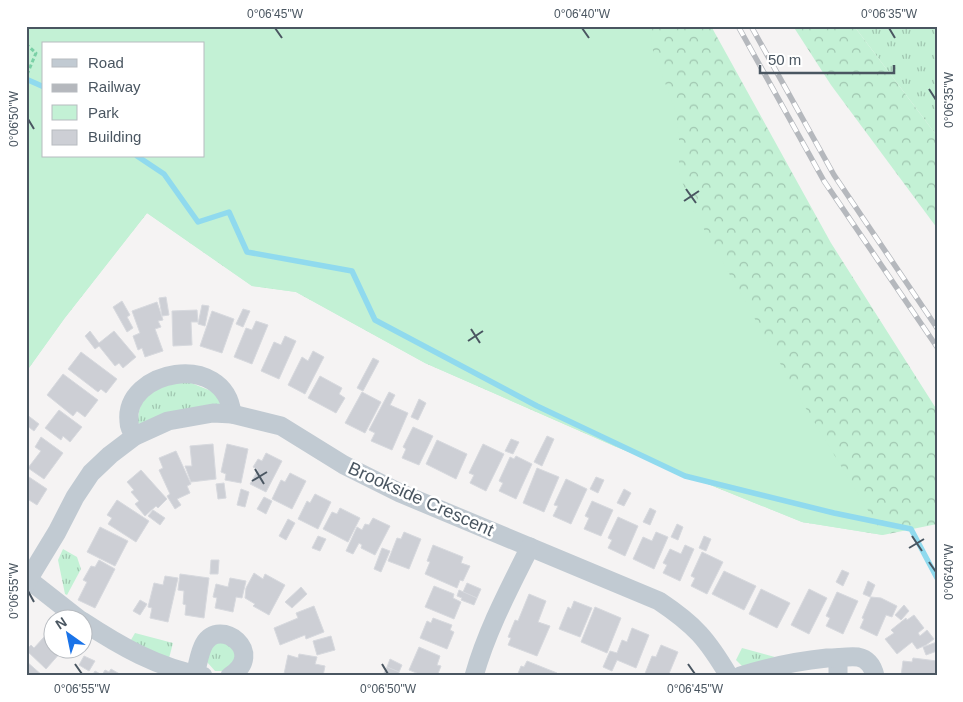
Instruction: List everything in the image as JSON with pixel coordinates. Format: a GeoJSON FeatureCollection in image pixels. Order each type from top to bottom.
{"type":"FeatureCollection","features":[{"type":"Feature","properties":{"kind":"street"},"geometry":{"type":"LineString","coordinates":[[135,436],[128,424],[133,401],[142,389],[152,382],[179,373],[208,378],[222,388],[228,394],[232,414]]}},
{"type":"Feature","properties":{"kind":"street","name":"Brookside Crescent"},"geometry":{"type":"LineString","coordinates":[[67,610],[28,582],[58,532],[75,497],[91,473],[110,455],[135,436],[168,421],[213,413],[232,414],[281,426],[344,465],[400,493],[659,601],[685,618],[699,632],[714,650],[729,676]]}},
{"type":"Feature","properties":{"kind":"street"},"geometry":{"type":"LineString","coordinates":[[474,676],[481,650],[496,614],[530,547]]}},
{"type":"Feature","properties":{"kind":"street","name":"Brookside Crescent"},"geometry":{"type":"LineString","coordinates":[[92,627],[112,641],[147,659],[199,675],[204,644],[209,638],[217,635],[233,636],[243,648],[244,657],[242,666],[230,676]]}},
{"type":"Feature","properties":{"kind":"street"},"geometry":{"type":"LineString","coordinates":[[740,676],[786,664],[838,667],[859,657],[868,661],[873,667],[875,676]]}},
{"type":"Feature","properties":{"kind":"path"},"geometry":{"type":"LineString","coordinates":[[26,44],[36,53],[26,77]]}},
{"type":"Feature","properties":{"kind":"green space"},"geometry":{"type":"Polygon","coordinates":[[[26,26],[711,26],[831,243],[937,410],[937,524],[883,535],[802,522],[614,446],[425,363],[296,292],[252,286],[147,213],[64,319],[26,372],[26,26]]]}},
{"type":"Feature","properties":{"kind":"green space"},"geometry":{"type":"Polygon","coordinates":[[[26,26],[650,26],[652,48],[676,112],[679,139],[679,173],[692,208],[802,402],[883,535],[802,522],[614,446],[425,363],[296,292],[252,286],[147,213],[64,319],[26,372],[26,26]]]}},
{"type":"Feature","properties":{"kind":"green space"},"geometry":{"type":"Polygon","coordinates":[[[793,26],[854,26],[937,136],[937,228],[831,85],[793,26]]]}},
{"type":"Feature","properties":{"kind":"green space"},"geometry":{"type":"Polygon","coordinates":[[[854,26],[937,26],[937,136],[854,26]]]}},
{"type":"Feature","properties":{"kind":"green space"},"geometry":{"type":"Polygon","coordinates":[[[186,381],[219,394],[220,405],[142,425],[138,423],[139,412],[146,397],[159,388],[186,381]]]}},
{"type":"Feature","properties":{"kind":"green space"},"geometry":{"type":"Polygon","coordinates":[[[63,549],[77,557],[81,569],[67,595],[65,594],[58,560],[63,549]]]}},
{"type":"Feature","properties":{"kind":"green space"},"geometry":{"type":"Polygon","coordinates":[[[135,633],[173,643],[168,662],[128,645],[135,633]]]}},
{"type":"Feature","properties":{"kind":"green space"},"geometry":{"type":"Polygon","coordinates":[[[216,642],[228,642],[237,657],[227,671],[215,671],[207,662],[208,650],[216,642]]]}},
{"type":"Feature","properties":{"kind":"green space"},"geometry":{"type":"Polygon","coordinates":[[[742,648],[775,657],[744,668],[736,660],[742,648]]]}},
{"type":"Feature","properties":{"kind":"building"},"geometry":{"type":"Polygon","coordinates":[[[166,297],[169,315],[162,316],[159,298],[166,297]]]}},
{"type":"Feature","properties":{"kind":"building"},"geometry":{"type":"Polygon","coordinates":[[[122,301],[130,315],[127,317],[133,328],[127,332],[113,307],[122,301]]]}},
{"type":"Feature","properties":{"kind":"building"},"geometry":{"type":"Polygon","coordinates":[[[157,302],[163,320],[158,321],[161,327],[155,329],[163,351],[145,357],[142,348],[138,350],[133,336],[140,333],[132,311],[157,302]]]}},
{"type":"Feature","properties":{"kind":"building"},"geometry":{"type":"Polygon","coordinates":[[[202,305],[209,306],[205,326],[198,324],[202,305]]]}},
{"type":"Feature","properties":{"kind":"building"},"geometry":{"type":"Polygon","coordinates":[[[243,309],[250,311],[243,327],[236,324],[243,309]]]}},
{"type":"Feature","properties":{"kind":"building"},"geometry":{"type":"Polygon","coordinates":[[[197,310],[198,322],[191,322],[192,345],[173,346],[172,311],[197,310]]]}},
{"type":"Feature","properties":{"kind":"building"},"geometry":{"type":"Polygon","coordinates":[[[212,311],[234,319],[222,353],[200,346],[212,311]]]}},
{"type":"Feature","properties":{"kind":"building"},"geometry":{"type":"Polygon","coordinates":[[[256,321],[268,325],[252,364],[234,357],[246,328],[252,330],[256,321]]]}},
{"type":"Feature","properties":{"kind":"building"},"geometry":{"type":"Polygon","coordinates":[[[90,331],[99,343],[114,331],[136,357],[123,368],[119,363],[115,366],[99,346],[95,349],[85,336],[90,331]]]}},
{"type":"Feature","properties":{"kind":"building"},"geometry":{"type":"Polygon","coordinates":[[[285,336],[296,341],[279,379],[261,371],[274,342],[281,345],[285,336]]]}},
{"type":"Feature","properties":{"kind":"building"},"geometry":{"type":"Polygon","coordinates":[[[313,351],[324,357],[305,394],[288,385],[302,357],[308,361],[313,351]]]}},
{"type":"Feature","properties":{"kind":"building"},"geometry":{"type":"Polygon","coordinates":[[[81,352],[117,379],[106,393],[101,389],[98,392],[68,369],[81,352]]]}},
{"type":"Feature","properties":{"kind":"building"},"geometry":{"type":"Polygon","coordinates":[[[373,358],[379,361],[363,391],[357,388],[373,358]]]}},
{"type":"Feature","properties":{"kind":"building"},"geometry":{"type":"Polygon","coordinates":[[[63,374],[98,400],[85,417],[77,411],[73,416],[47,395],[63,374]]]}},
{"type":"Feature","properties":{"kind":"building"},"geometry":{"type":"Polygon","coordinates":[[[320,376],[342,388],[339,394],[345,398],[336,413],[308,398],[320,376]]]}},
{"type":"Feature","properties":{"kind":"building"},"geometry":{"type":"Polygon","coordinates":[[[362,392],[381,402],[365,433],[345,423],[362,392]]]}},
{"type":"Feature","properties":{"kind":"building"},"geometry":{"type":"Polygon","coordinates":[[[389,392],[395,395],[390,405],[408,413],[392,450],[371,441],[375,433],[369,430],[389,392]]]}},
{"type":"Feature","properties":{"kind":"building"},"geometry":{"type":"Polygon","coordinates":[[[419,399],[426,403],[418,420],[411,417],[419,399]]]}},
{"type":"Feature","properties":{"kind":"building"},"geometry":{"type":"Polygon","coordinates":[[[59,410],[82,427],[70,442],[63,436],[61,440],[45,428],[59,410]]]}},
{"type":"Feature","properties":{"kind":"building"},"geometry":{"type":"Polygon","coordinates":[[[26,414],[39,424],[34,431],[26,425],[26,414]]]}},
{"type":"Feature","properties":{"kind":"building"},"geometry":{"type":"Polygon","coordinates":[[[413,427],[433,436],[419,465],[402,458],[406,449],[403,447],[413,427]]]}},
{"type":"Feature","properties":{"kind":"building"},"geometry":{"type":"Polygon","coordinates":[[[547,436],[554,439],[542,466],[534,462],[547,436]]]}},
{"type":"Feature","properties":{"kind":"building"},"geometry":{"type":"Polygon","coordinates":[[[41,437],[63,453],[44,479],[28,468],[41,451],[35,447],[41,437]]]}},
{"type":"Feature","properties":{"kind":"building"},"geometry":{"type":"Polygon","coordinates":[[[511,439],[519,442],[513,454],[505,451],[511,439]]]}},
{"type":"Feature","properties":{"kind":"building"},"geometry":{"type":"Polygon","coordinates":[[[437,440],[467,454],[456,479],[426,464],[437,440]]]}},
{"type":"Feature","properties":{"kind":"building"},"geometry":{"type":"Polygon","coordinates":[[[213,444],[216,479],[191,482],[185,466],[192,466],[190,446],[213,444]]]}},
{"type":"Feature","properties":{"kind":"building"},"geometry":{"type":"Polygon","coordinates":[[[227,444],[248,449],[241,483],[225,480],[226,474],[221,472],[227,444]]]}},
{"type":"Feature","properties":{"kind":"building"},"geometry":{"type":"Polygon","coordinates":[[[483,444],[504,454],[486,491],[470,483],[474,475],[469,473],[483,444]]]}},
{"type":"Feature","properties":{"kind":"building"},"geometry":{"type":"Polygon","coordinates":[[[176,451],[191,484],[187,486],[190,493],[177,499],[181,505],[175,509],[167,496],[170,494],[159,470],[163,468],[159,458],[176,451]]]}},
{"type":"Feature","properties":{"kind":"building"},"geometry":{"type":"Polygon","coordinates":[[[266,453],[282,461],[266,492],[250,484],[258,470],[253,467],[258,459],[262,461],[266,453]]]}},
{"type":"Feature","properties":{"kind":"building"},"geometry":{"type":"Polygon","coordinates":[[[516,456],[532,464],[516,499],[499,491],[503,483],[499,481],[510,457],[514,459],[516,456]]]}},
{"type":"Feature","properties":{"kind":"building"},"geometry":{"type":"Polygon","coordinates":[[[537,468],[559,477],[544,512],[523,503],[537,468]]]}},
{"type":"Feature","properties":{"kind":"building"},"geometry":{"type":"Polygon","coordinates":[[[141,470],[167,499],[158,508],[156,506],[145,516],[135,504],[139,501],[131,492],[134,490],[127,482],[141,470]]]}},
{"type":"Feature","properties":{"kind":"building"},"geometry":{"type":"Polygon","coordinates":[[[290,473],[306,481],[292,509],[272,499],[281,480],[285,482],[290,473]]]}},
{"type":"Feature","properties":{"kind":"building"},"geometry":{"type":"Polygon","coordinates":[[[26,475],[47,489],[37,505],[29,500],[26,502],[26,475]]]}},
{"type":"Feature","properties":{"kind":"building"},"geometry":{"type":"Polygon","coordinates":[[[596,477],[604,480],[598,493],[590,489],[596,477]]]}},
{"type":"Feature","properties":{"kind":"building"},"geometry":{"type":"Polygon","coordinates":[[[566,479],[587,489],[571,524],[553,516],[558,506],[554,505],[566,479]]]}},
{"type":"Feature","properties":{"kind":"building"},"geometry":{"type":"Polygon","coordinates":[[[224,483],[226,498],[218,499],[216,484],[224,483]]]}},
{"type":"Feature","properties":{"kind":"building"},"geometry":{"type":"Polygon","coordinates":[[[241,489],[249,492],[245,507],[237,505],[241,489]]]}},
{"type":"Feature","properties":{"kind":"building"},"geometry":{"type":"Polygon","coordinates":[[[624,489],[631,493],[624,506],[617,503],[624,489]]]}},
{"type":"Feature","properties":{"kind":"building"},"geometry":{"type":"Polygon","coordinates":[[[315,494],[331,502],[318,529],[298,519],[307,501],[310,503],[315,494]]]}},
{"type":"Feature","properties":{"kind":"building"},"geometry":{"type":"Polygon","coordinates":[[[264,497],[272,501],[266,514],[257,509],[264,497]]]}},
{"type":"Feature","properties":{"kind":"building"},"geometry":{"type":"Polygon","coordinates":[[[117,500],[149,521],[136,542],[108,524],[112,518],[107,515],[117,500]]]}},
{"type":"Feature","properties":{"kind":"building"},"geometry":{"type":"Polygon","coordinates":[[[592,501],[613,510],[601,536],[584,529],[589,518],[585,516],[592,501]]]}},
{"type":"Feature","properties":{"kind":"building"},"geometry":{"type":"Polygon","coordinates":[[[340,508],[360,518],[348,542],[323,529],[332,512],[337,514],[340,508]]]}},
{"type":"Feature","properties":{"kind":"building"},"geometry":{"type":"Polygon","coordinates":[[[650,508],[656,511],[650,525],[643,522],[650,508]]]}},
{"type":"Feature","properties":{"kind":"building"},"geometry":{"type":"Polygon","coordinates":[[[153,510],[165,518],[160,525],[148,516],[153,510]]]}},
{"type":"Feature","properties":{"kind":"building"},"geometry":{"type":"Polygon","coordinates":[[[618,517],[638,526],[625,556],[608,548],[612,540],[608,538],[618,517]]]}},
{"type":"Feature","properties":{"kind":"building"},"geometry":{"type":"Polygon","coordinates":[[[373,518],[390,526],[375,555],[361,548],[362,545],[359,543],[353,554],[346,551],[357,527],[362,530],[365,524],[369,525],[373,518]]]}},
{"type":"Feature","properties":{"kind":"building"},"geometry":{"type":"Polygon","coordinates":[[[288,519],[295,523],[286,540],[279,536],[288,519]]]}},
{"type":"Feature","properties":{"kind":"building"},"geometry":{"type":"Polygon","coordinates":[[[677,524],[683,527],[678,540],[671,537],[677,524]]]}},
{"type":"Feature","properties":{"kind":"building"},"geometry":{"type":"Polygon","coordinates":[[[100,527],[128,541],[115,566],[87,552],[100,527]]]}},
{"type":"Feature","properties":{"kind":"building"},"geometry":{"type":"Polygon","coordinates":[[[404,532],[421,539],[409,569],[388,561],[397,538],[401,539],[404,532]]]}},
{"type":"Feature","properties":{"kind":"building"},"geometry":{"type":"Polygon","coordinates":[[[656,532],[668,537],[654,569],[633,559],[643,537],[652,541],[656,532]]]}},
{"type":"Feature","properties":{"kind":"building"},"geometry":{"type":"Polygon","coordinates":[[[318,536],[326,539],[320,551],[312,548],[318,536]]]}},
{"type":"Feature","properties":{"kind":"building"},"geometry":{"type":"Polygon","coordinates":[[[704,536],[711,539],[706,551],[699,548],[704,536]]]}},
{"type":"Feature","properties":{"kind":"building"},"geometry":{"type":"Polygon","coordinates":[[[433,545],[463,557],[461,563],[470,566],[463,581],[460,580],[457,588],[425,574],[430,562],[427,561],[433,545]]]}},
{"type":"Feature","properties":{"kind":"building"},"geometry":{"type":"Polygon","coordinates":[[[685,545],[694,549],[680,581],[663,573],[667,565],[663,563],[670,549],[681,554],[685,545]]]}},
{"type":"Feature","properties":{"kind":"building"},"geometry":{"type":"Polygon","coordinates":[[[382,548],[390,551],[381,572],[374,569],[382,548]]]}},
{"type":"Feature","properties":{"kind":"building"},"geometry":{"type":"Polygon","coordinates":[[[702,552],[723,562],[707,594],[691,586],[695,578],[691,576],[702,552]]]}},
{"type":"Feature","properties":{"kind":"building"},"geometry":{"type":"Polygon","coordinates":[[[99,560],[115,569],[95,608],[78,600],[87,582],[83,580],[91,566],[95,567],[99,560]]]}},
{"type":"Feature","properties":{"kind":"building"},"geometry":{"type":"Polygon","coordinates":[[[211,560],[219,560],[218,574],[210,574],[211,560]]]}},
{"type":"Feature","properties":{"kind":"building"},"geometry":{"type":"Polygon","coordinates":[[[842,570],[849,573],[843,586],[836,582],[842,570]]]}},
{"type":"Feature","properties":{"kind":"building"},"geometry":{"type":"Polygon","coordinates":[[[724,571],[756,586],[744,610],[712,594],[724,571]]]}},
{"type":"Feature","properties":{"kind":"building"},"geometry":{"type":"Polygon","coordinates":[[[254,573],[263,579],[265,574],[285,585],[269,615],[253,606],[255,604],[245,598],[246,588],[254,573]]]}},
{"type":"Feature","properties":{"kind":"building"},"geometry":{"type":"Polygon","coordinates":[[[180,574],[209,578],[204,618],[185,615],[186,605],[183,604],[184,591],[178,590],[180,574]]]}},
{"type":"Feature","properties":{"kind":"building"},"geometry":{"type":"Polygon","coordinates":[[[165,576],[178,578],[168,622],[150,618],[152,608],[148,607],[154,583],[163,585],[165,576]]]}},
{"type":"Feature","properties":{"kind":"building"},"geometry":{"type":"Polygon","coordinates":[[[230,578],[246,581],[242,598],[236,597],[233,612],[215,608],[217,598],[213,597],[216,584],[228,587],[230,578]]]}},
{"type":"Feature","properties":{"kind":"building"},"geometry":{"type":"Polygon","coordinates":[[[868,581],[875,585],[870,597],[863,594],[868,581]]]}},
{"type":"Feature","properties":{"kind":"building"},"geometry":{"type":"Polygon","coordinates":[[[467,583],[481,589],[477,598],[463,592],[467,583]]]}},
{"type":"Feature","properties":{"kind":"building"},"geometry":{"type":"Polygon","coordinates":[[[434,586],[454,594],[453,598],[461,602],[454,619],[425,607],[434,586]]]}},
{"type":"Feature","properties":{"kind":"building"},"geometry":{"type":"Polygon","coordinates":[[[301,587],[307,594],[292,608],[285,602],[301,587]]]}},
{"type":"Feature","properties":{"kind":"building"},"geometry":{"type":"Polygon","coordinates":[[[761,589],[790,603],[777,628],[749,614],[761,589]]]}},
{"type":"Feature","properties":{"kind":"building"},"geometry":{"type":"Polygon","coordinates":[[[809,589],[827,598],[809,634],[791,625],[809,589]]]}},
{"type":"Feature","properties":{"kind":"building"},"geometry":{"type":"Polygon","coordinates":[[[459,590],[477,598],[474,605],[461,600],[462,598],[457,596],[459,590]]]}},
{"type":"Feature","properties":{"kind":"building"},"geometry":{"type":"Polygon","coordinates":[[[837,592],[858,601],[843,634],[826,626],[830,618],[826,616],[837,592]]]}},
{"type":"Feature","properties":{"kind":"building"},"geometry":{"type":"Polygon","coordinates":[[[529,594],[546,601],[538,622],[550,626],[537,656],[508,645],[511,638],[508,637],[515,620],[518,621],[529,594]]]}},
{"type":"Feature","properties":{"kind":"building"},"geometry":{"type":"Polygon","coordinates":[[[871,597],[881,598],[897,606],[892,617],[886,615],[877,636],[860,628],[871,597]]]}},
{"type":"Feature","properties":{"kind":"building"},"geometry":{"type":"Polygon","coordinates":[[[140,600],[147,604],[140,615],[133,611],[140,600]]]}},
{"type":"Feature","properties":{"kind":"building"},"geometry":{"type":"Polygon","coordinates":[[[574,601],[592,608],[580,637],[559,629],[568,607],[571,609],[574,601]]]}},
{"type":"Feature","properties":{"kind":"building"},"geometry":{"type":"Polygon","coordinates":[[[904,605],[909,611],[901,620],[895,615],[904,605]]]}},
{"type":"Feature","properties":{"kind":"building"},"geometry":{"type":"Polygon","coordinates":[[[314,606],[324,632],[306,639],[305,635],[280,645],[274,628],[298,618],[296,613],[314,606]]]}},
{"type":"Feature","properties":{"kind":"building"},"geometry":{"type":"Polygon","coordinates":[[[595,607],[621,618],[607,653],[581,642],[595,607]]]}},
{"type":"Feature","properties":{"kind":"building"},"geometry":{"type":"Polygon","coordinates":[[[914,615],[924,628],[918,633],[920,636],[927,630],[934,639],[917,649],[912,642],[897,654],[885,639],[894,633],[891,630],[906,618],[907,620],[914,615]]]}},
{"type":"Feature","properties":{"kind":"building"},"geometry":{"type":"Polygon","coordinates":[[[433,618],[452,625],[450,630],[454,632],[447,649],[420,638],[427,621],[431,623],[433,618]]]}},
{"type":"Feature","properties":{"kind":"building"},"geometry":{"type":"Polygon","coordinates":[[[632,628],[649,635],[636,668],[617,660],[612,671],[603,667],[610,651],[617,653],[622,640],[627,642],[632,628]]]}},
{"type":"Feature","properties":{"kind":"building"},"geometry":{"type":"Polygon","coordinates":[[[331,636],[335,650],[317,655],[313,641],[331,636]]]}},
{"type":"Feature","properties":{"kind":"building"},"geometry":{"type":"Polygon","coordinates":[[[42,639],[42,660],[54,660],[46,669],[26,650],[31,645],[34,648],[42,639]]]}},
{"type":"Feature","properties":{"kind":"building"},"geometry":{"type":"Polygon","coordinates":[[[937,642],[937,651],[926,655],[923,647],[937,642]]]}},
{"type":"Feature","properties":{"kind":"building"},"geometry":{"type":"Polygon","coordinates":[[[661,645],[678,652],[668,676],[644,676],[652,656],[656,657],[661,645]]]}},
{"type":"Feature","properties":{"kind":"building"},"geometry":{"type":"Polygon","coordinates":[[[419,647],[440,656],[437,665],[441,666],[437,676],[424,676],[409,670],[419,647]]]}},
{"type":"Feature","properties":{"kind":"building"},"geometry":{"type":"Polygon","coordinates":[[[299,654],[317,657],[315,664],[325,666],[323,676],[292,676],[284,674],[288,655],[298,658],[299,654]]]}},
{"type":"Feature","properties":{"kind":"building"},"geometry":{"type":"Polygon","coordinates":[[[913,658],[937,661],[937,676],[901,676],[903,661],[912,662],[913,658]]]}},
{"type":"Feature","properties":{"kind":"building"},"geometry":{"type":"Polygon","coordinates":[[[390,659],[402,665],[399,672],[387,667],[390,659]]]}},
{"type":"Feature","properties":{"kind":"building"},"geometry":{"type":"Polygon","coordinates":[[[82,660],[95,661],[89,671],[79,665],[82,660]]]}},
{"type":"Feature","properties":{"kind":"building"},"geometry":{"type":"Polygon","coordinates":[[[26,661],[43,676],[26,676],[26,661]]]}},
{"type":"Feature","properties":{"kind":"building"},"geometry":{"type":"Polygon","coordinates":[[[527,661],[557,673],[556,676],[517,676],[521,666],[524,667],[527,661]]]}},
{"type":"Feature","properties":{"kind":"building"},"geometry":{"type":"Polygon","coordinates":[[[387,667],[399,672],[398,676],[383,675],[387,667]]]}},
{"type":"Feature","properties":{"kind":"building"},"geometry":{"type":"Polygon","coordinates":[[[111,669],[123,676],[92,676],[95,671],[102,675],[105,670],[109,672],[111,669]]]}},
{"type":"Feature","properties":{"kind":"waterway"},"geometry":{"type":"LineString","coordinates":[[26,79],[42,86]]}},
{"type":"Feature","properties":{"kind":"waterway"},"geometry":{"type":"LineString","coordinates":[[140,158],[164,174],[198,222],[229,212],[247,252],[352,271],[375,320],[537,406],[685,476],[834,513],[911,529],[937,578]]}},
{"type":"Feature","properties":{"kind":"railway"},"geometry":{"type":"LineString","coordinates":[[738,26],[824,181],[937,347]]}},
{"type":"Feature","properties":{"kind":"railway"},"geometry":{"type":"LineString","coordinates":[[751,26],[834,175],[937,328]]}}]}
